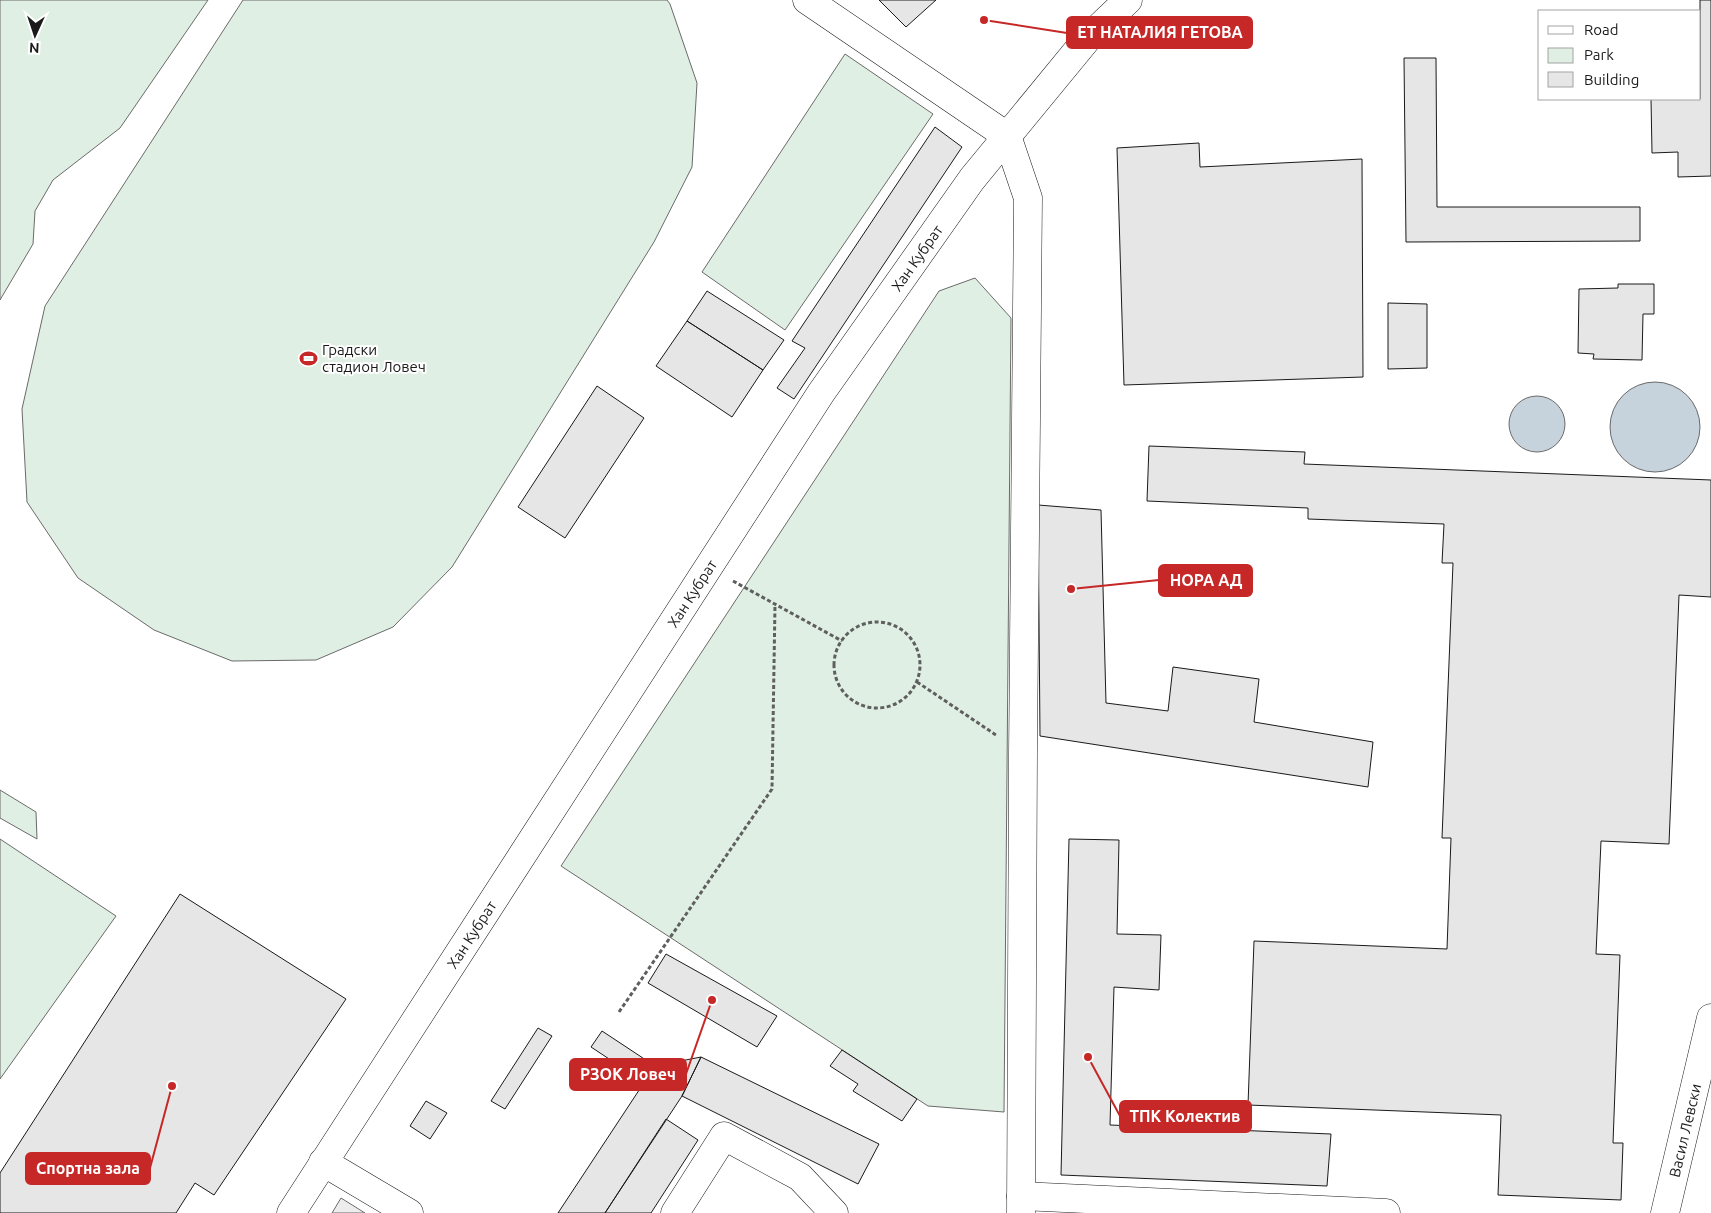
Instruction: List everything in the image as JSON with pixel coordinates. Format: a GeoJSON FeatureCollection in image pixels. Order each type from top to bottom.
{"type":"FeatureCollection","features":[{"type":"Feature","properties":{"kind":"street"},"geometry":{"type":"LineString","coordinates":[[807,0],[1007,136],[1028,198],[1021,1205],[1386,1213]]}},
{"type":"Feature","properties":{"kind":"street","name":"Хан Кубрат"},"geometry":{"type":"LineString","coordinates":[[291,1213],[821,393],[972,179],[1087,39],[1128,0]]}},
{"type":"Feature","properties":{"kind":"street","name":"Васил Левски"},"geometry":{"type":"LineString","coordinates":[[1665,1213],[1711,1018]]}},
{"type":"Feature","properties":{"kind":"street"},"geometry":{"type":"LineString","coordinates":[[675,1213],[724,1136],[800,1177],[834,1213]]}},
{"type":"Feature","properties":{"kind":"street"},"geometry":{"type":"LineString","coordinates":[[323,1162],[409,1213]]}},
{"type":"Feature","properties":{"kind":"path"},"geometry":{"type":"LineString","coordinates":[[707,568],[842,641]]}},
{"type":"Feature","properties":{"kind":"path"},"geometry":{"type":"LineString","coordinates":[[619,1012],[772,789],[775,604]]}},
{"type":"Feature","properties":{"kind":"path"},"geometry":{"type":"LineString","coordinates":[[878,622],[892,624],[904,631],[914,642],[919,654],[920,668],[917,682],[904,699],[885,708],[870,708],[856,703],[845,694],[838,682],[834,668],[836,654],[842,641],[851,631],[864,624],[878,622]]}},
{"type":"Feature","properties":{"kind":"path"},"geometry":{"type":"LineString","coordinates":[[917,682],[1023,753]]}},
{"type":"Feature","properties":{"kind":"green space"},"geometry":{"type":"Polygon","coordinates":[[[0,0],[208,0],[120,128],[53,180],[35,211],[33,244],[0,300],[0,0]]]}},
{"type":"Feature","properties":{"kind":"green space","name":"Градски стадион Ловеч"},"geometry":{"type":"Polygon","coordinates":[[[243,0],[667,0],[697,83],[692,167],[654,242],[452,567],[393,627],[316,660],[232,661],[154,630],[78,578],[27,502],[22,409],[45,306],[243,0]]]}},
{"type":"Feature","properties":{"kind":"green space"},"geometry":{"type":"Polygon","coordinates":[[[845,54],[933,114],[785,330],[702,272],[845,54]]]}},
{"type":"Feature","properties":{"kind":"green space"},"geometry":{"type":"Polygon","coordinates":[[[975,278],[1011,318],[1004,1112],[928,1106],[561,866],[939,291],[975,278]]]}},
{"type":"Feature","properties":{"kind":"green space"},"geometry":{"type":"Polygon","coordinates":[[[0,790],[36,812],[37,839],[0,818],[0,790]]]}},
{"type":"Feature","properties":{"kind":"green space"},"geometry":{"type":"Polygon","coordinates":[[[0,839],[116,916],[0,1079],[0,839]]]}},
{"type":"Feature","properties":{"kind":"shaded area"},"geometry":{"type":"Polygon","coordinates":[[[1646,382],[1664,382],[1680,389],[1693,402],[1700,418],[1700,436],[1693,452],[1680,465],[1664,472],[1646,472],[1630,465],[1617,452],[1610,436],[1610,418],[1617,402],[1630,389],[1646,382]]]}},
{"type":"Feature","properties":{"kind":"shaded area"},"geometry":{"type":"Polygon","coordinates":[[[1532,396],[1542,396],[1557,404],[1563,413],[1565,424],[1563,435],[1557,444],[1542,452],[1532,452],[1521,447],[1514,440],[1509,429],[1509,419],[1514,408],[1521,401],[1532,396]]]}},
{"type":"Feature","properties":{"kind":"shaded area"},"geometry":{"type":"Polygon","coordinates":[[[341,1198],[365,1213],[332,1213],[341,1198]]]}},
{"type":"Feature","properties":{"kind":"building"},"geometry":{"type":"Polygon","coordinates":[[[879,0],[936,0],[906,27],[879,0]]]}},
{"type":"Feature","properties":{"kind":"building"},"geometry":{"type":"Polygon","coordinates":[[[1700,0],[1711,0],[1711,176],[1678,177],[1678,152],[1652,153],[1651,100],[1701,100],[1700,0]]]}},
{"type":"Feature","properties":{"kind":"building"},"geometry":{"type":"Polygon","coordinates":[[[1404,58],[1436,58],[1437,207],[1640,207],[1640,241],[1406,242],[1404,58]]]}},
{"type":"Feature","properties":{"kind":"building"},"geometry":{"type":"Polygon","coordinates":[[[935,127],[962,147],[794,399],[777,388],[805,348],[792,341],[935,127]]]}},
{"type":"Feature","properties":{"kind":"building"},"geometry":{"type":"Polygon","coordinates":[[[1199,143],[1200,167],[1362,159],[1363,377],[1124,385],[1117,148],[1199,143]]]}},
{"type":"Feature","properties":{"kind":"building"},"geometry":{"type":"Polygon","coordinates":[[[1618,284],[1654,284],[1654,314],[1643,314],[1642,360],[1593,359],[1594,354],[1578,353],[1579,289],[1618,288],[1618,284]]]}},
{"type":"Feature","properties":{"kind":"building"},"geometry":{"type":"Polygon","coordinates":[[[707,291],[784,340],[763,370],[687,321],[707,291]]]}},
{"type":"Feature","properties":{"kind":"building"},"geometry":{"type":"Polygon","coordinates":[[[1388,303],[1427,304],[1427,368],[1388,369],[1388,303]]]}},
{"type":"Feature","properties":{"kind":"building"},"geometry":{"type":"Polygon","coordinates":[[[687,321],[763,370],[732,417],[656,366],[687,321]]]}},
{"type":"Feature","properties":{"kind":"building"},"geometry":{"type":"Polygon","coordinates":[[[597,386],[644,418],[565,538],[518,507],[597,386]]]}},
{"type":"Feature","properties":{"kind":"building"},"geometry":{"type":"Polygon","coordinates":[[[1149,446],[1305,452],[1304,464],[1711,480],[1711,597],[1679,595],[1669,844],[1601,841],[1596,954],[1620,955],[1613,1143],[1623,1143],[1621,1200],[1498,1195],[1501,1115],[1248,1105],[1254,941],[1447,949],[1451,838],[1442,838],[1453,563],[1442,563],[1444,524],[1308,519],[1308,508],[1147,501],[1149,446]]]}},
{"type":"Feature","properties":{"kind":"building"},"geometry":{"type":"Polygon","coordinates":[[[1038,505],[1101,510],[1106,703],[1168,711],[1173,667],[1259,679],[1254,722],[1373,742],[1368,787],[1040,736],[1038,505]]]}},
{"type":"Feature","properties":{"kind":"building"},"geometry":{"type":"Polygon","coordinates":[[[1069,839],[1119,840],[1117,934],[1161,935],[1159,990],[1114,987],[1110,1125],[1331,1134],[1327,1186],[1061,1175],[1069,839]]]}},
{"type":"Feature","properties":{"kind":"building"},"geometry":{"type":"Polygon","coordinates":[[[180,894],[346,999],[214,1195],[195,1183],[176,1213],[0,1213],[0,1173],[180,894]]]}},
{"type":"Feature","properties":{"kind":"building"},"geometry":{"type":"Polygon","coordinates":[[[666,954],[777,1016],[757,1047],[648,983],[666,954]]]}},
{"type":"Feature","properties":{"kind":"building"},"geometry":{"type":"Polygon","coordinates":[[[538,1028],[552,1036],[505,1109],[491,1101],[538,1028]]]}},
{"type":"Feature","properties":{"kind":"building"},"geometry":{"type":"Polygon","coordinates":[[[602,1031],[655,1066],[644,1082],[591,1047],[602,1031]]]}},
{"type":"Feature","properties":{"kind":"building"},"geometry":{"type":"Polygon","coordinates":[[[842,1050],[917,1099],[902,1121],[853,1091],[858,1084],[830,1066],[842,1050]]]}},
{"type":"Feature","properties":{"kind":"building"},"geometry":{"type":"Polygon","coordinates":[[[701,1057],[879,1144],[858,1184],[682,1096],[701,1057]]]}},
{"type":"Feature","properties":{"kind":"building"},"geometry":{"type":"Polygon","coordinates":[[[701,1057],[682,1096],[605,1213],[558,1213],[655,1066],[701,1057]]]}},
{"type":"Feature","properties":{"kind":"building"},"geometry":{"type":"Polygon","coordinates":[[[426,1101],[447,1113],[430,1139],[410,1126],[426,1101]]]}},
{"type":"Feature","properties":{"kind":"building"},"geometry":{"type":"Polygon","coordinates":[[[666,1119],[698,1140],[651,1213],[605,1213],[666,1119]]]}},
{"type":"Feature","properties":{"kind":"place","name":"ЕТ НАТАЛИЯ ГЕТОВА"},"geometry":{"type":"Point","coordinates":[984,20]}},
{"type":"Feature","properties":{"kind":"place","name":"Градски стадион Ловеч"},"geometry":{"type":"Point","coordinates":[308,358]}},
{"type":"Feature","properties":{"kind":"place","name":"НОРА АД"},"geometry":{"type":"Point","coordinates":[1071,589]}},
{"type":"Feature","properties":{"kind":"place","name":"РЗОК Ловеч"},"geometry":{"type":"Point","coordinates":[712,1000]}},
{"type":"Feature","properties":{"kind":"place","name":"ТПК Колектив"},"geometry":{"type":"Point","coordinates":[1088,1057]}},
{"type":"Feature","properties":{"kind":"place","name":"Спортна зала"},"geometry":{"type":"Point","coordinates":[172,1086]}}]}
